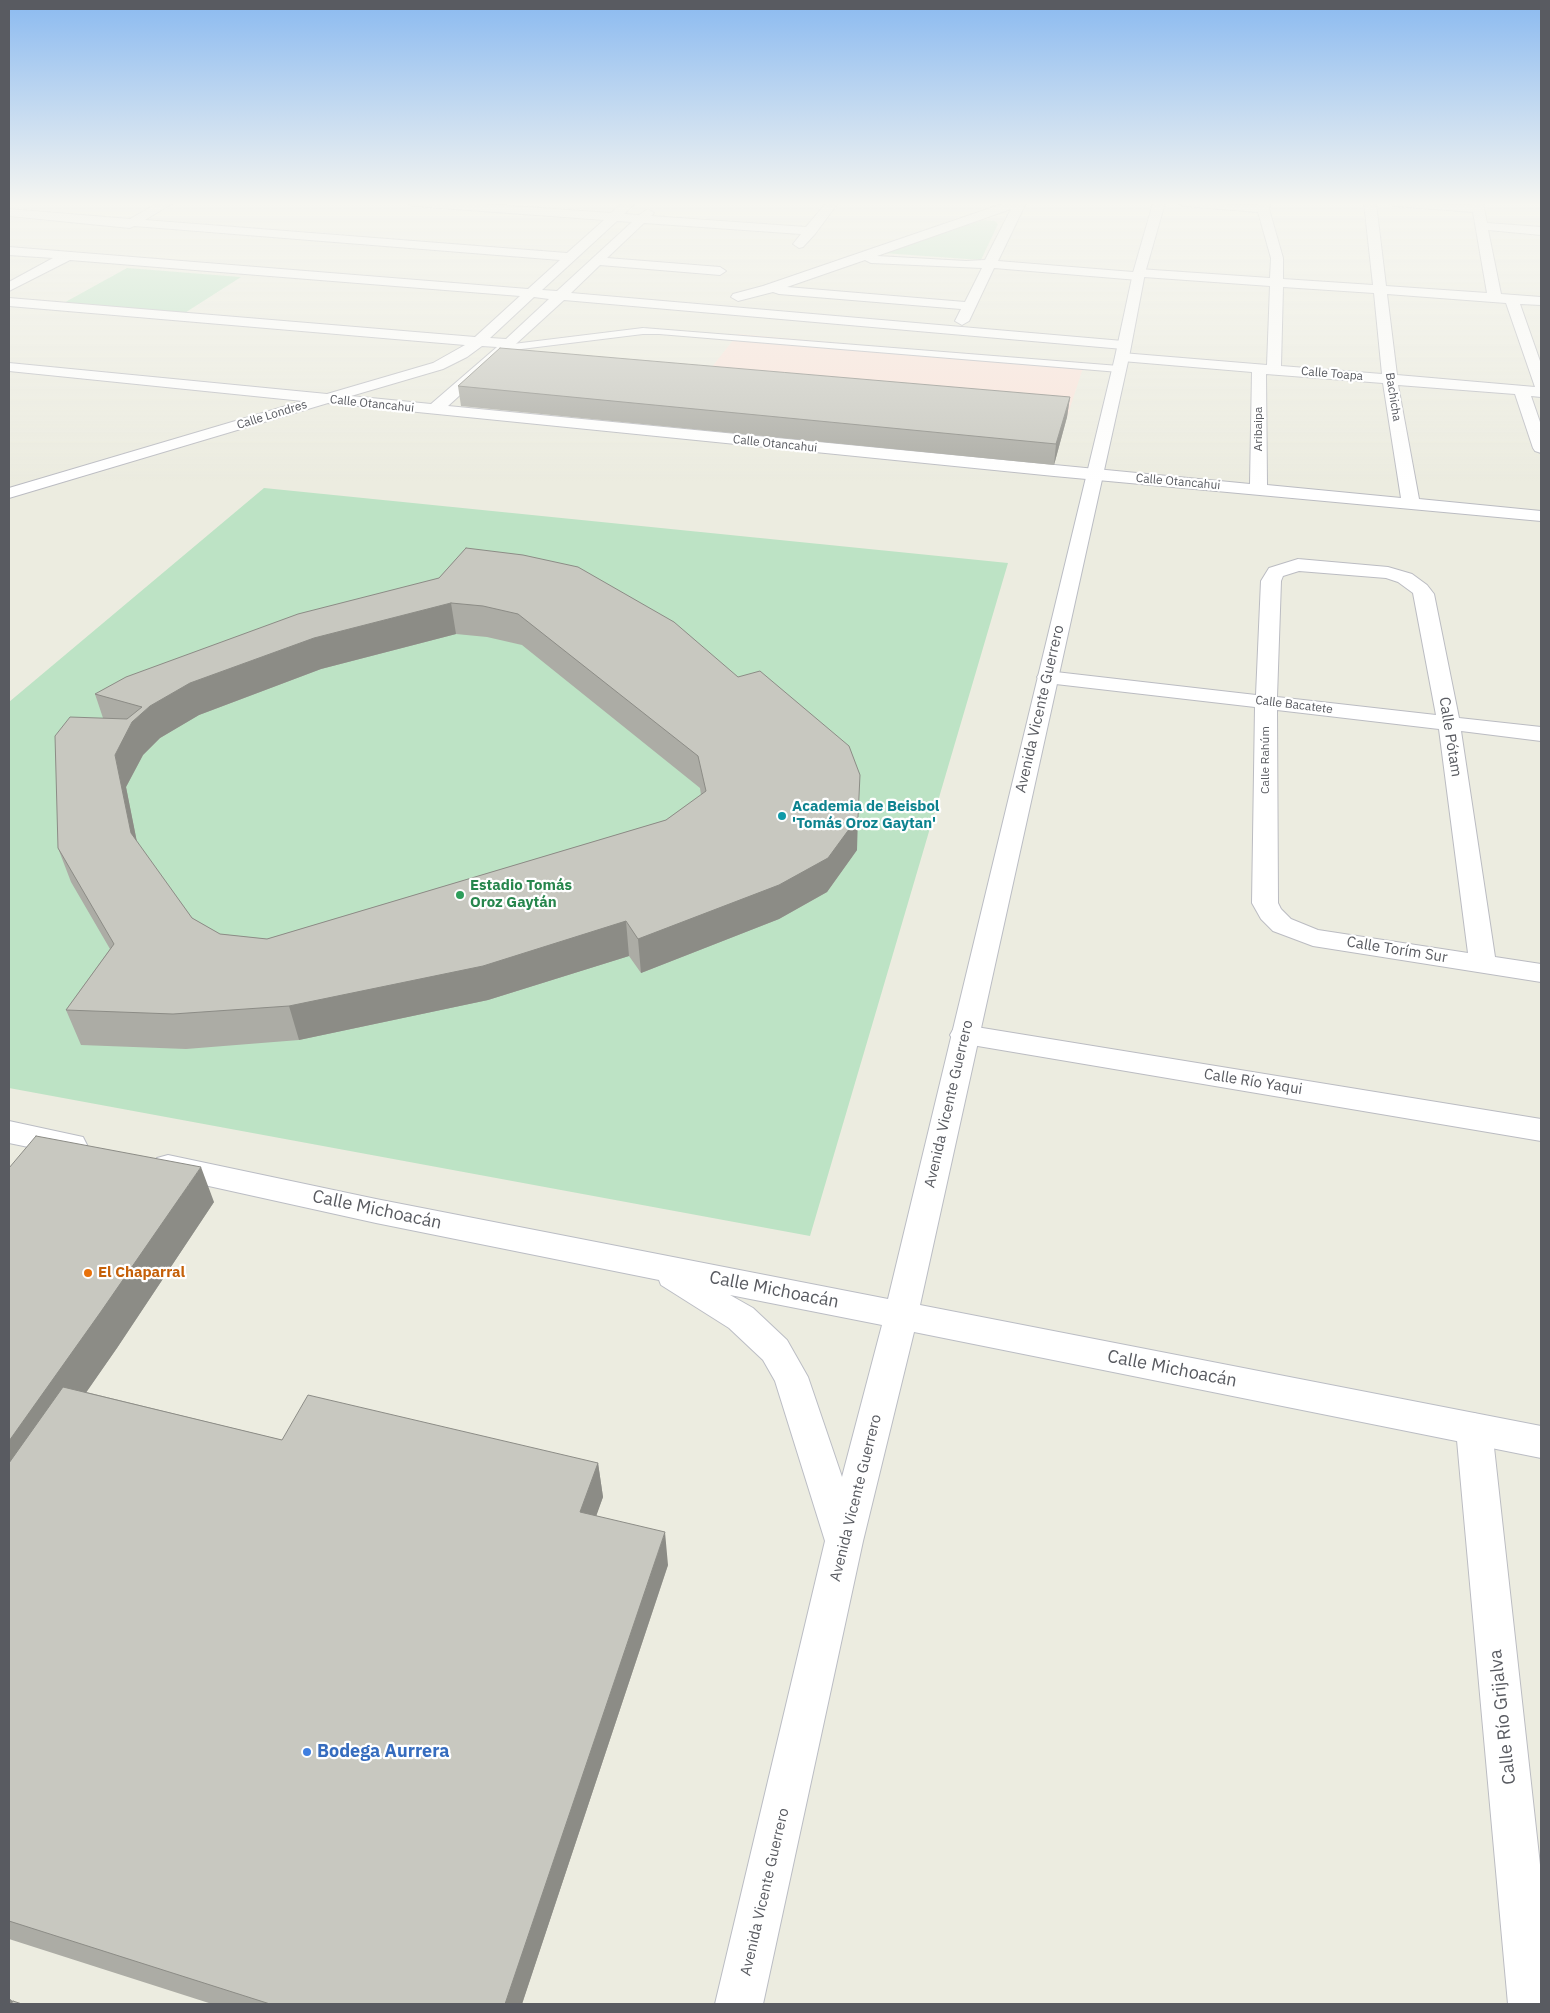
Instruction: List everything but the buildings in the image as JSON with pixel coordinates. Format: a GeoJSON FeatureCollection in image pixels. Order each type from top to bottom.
{"type":"FeatureCollection","features":[{"type":"Feature","properties":{"kind":"street","name":"Calle Londres"},"geometry":{"type":"LineString","coordinates":[[9,493],[438,366],[462,354],[478,342],[527,297]]}},
{"type":"Feature","properties":{"kind":"street"},"geometry":{"type":"LineString","coordinates":[[434,410],[507,346],[559,297]]}},
{"type":"Feature","properties":{"kind":"street","name":"Calle Toapa"},"geometry":{"type":"LineString","coordinates":[[569,297],[1121,357],[1541,392]]}},
{"type":"Feature","properties":{"kind":"street"},"geometry":{"type":"LineString","coordinates":[[862,297],[969,306]]}},
{"type":"Feature","properties":{"kind":"street"},"geometry":{"type":"LineString","coordinates":[[961,323],[974,297]]}},
{"type":"Feature","properties":{"kind":"street","name":"Avenida Vicente Guerrero"},"geometry":{"type":"LineString","coordinates":[[739,2004],[844,1541],[901,1315],[964,1034],[1095,475],[1134,297]]}},
{"type":"Feature","properties":{"kind":"street","name":"Aribaipa"},"geometry":{"type":"LineString","coordinates":[[1258,490],[1274,297]]}},
{"type":"Feature","properties":{"kind":"street","name":"Bachicha"},"geometry":{"type":"LineString","coordinates":[[1380,297],[1390,380],[1411,503]]}},
{"type":"Feature","properties":{"kind":"street"},"geometry":{"type":"LineString","coordinates":[[1480,297],[1541,301]]}},
{"type":"Feature","properties":{"kind":"street"},"geometry":{"type":"LineString","coordinates":[[1512,299],[1541,385]]}},
{"type":"Feature","properties":{"kind":"street"},"geometry":{"type":"LineString","coordinates":[[9,302],[507,346]]}},
{"type":"Feature","properties":{"kind":"street","name":"Calle Otancahui"},"geometry":{"type":"LineString","coordinates":[[9,367],[1095,475],[1541,516]]}},
{"type":"Feature","properties":{"kind":"street"},"geometry":{"type":"LineString","coordinates":[[9,381],[29,369]]}},
{"type":"Feature","properties":{"kind":"street"},"geometry":{"type":"LineString","coordinates":[[1522,391],[1541,448]]}},
{"type":"Feature","properties":{"kind":"street","name":"Calle Rahúm"},"geometry":{"type":"LineString","coordinates":[[1265,903],[1266,701],[1271,581],[1274,575],[1284,568],[1298,565],[1347,568]]}},
{"type":"Feature","properties":{"kind":"street","name":"Calle Pótam"},"geometry":{"type":"LineString","coordinates":[[1347,568],[1396,575],[1412,582],[1424,594],[1449,724],[1483,963]]}},
{"type":"Feature","properties":{"kind":"street","name":"Calle Bacatete"},"geometry":{"type":"LineString","coordinates":[[1047,676],[1541,734]]}},
{"type":"Feature","properties":{"kind":"street","name":"Calle Torím Sur"},"geometry":{"type":"LineString","coordinates":[[1265,903],[1270,913],[1282,925],[1313,938],[1541,973]]}},
{"type":"Feature","properties":{"kind":"street","name":"Calle Río Yaqui"},"geometry":{"type":"LineString","coordinates":[[964,1034],[1541,1130]]}},
{"type":"Feature","properties":{"kind":"street"},"geometry":{"type":"LineString","coordinates":[[9,1132],[47,1148],[101,1151]]}},
{"type":"Feature","properties":{"kind":"street","name":"Calle Michoacán"},"geometry":{"type":"LineString","coordinates":[[139,1159],[376,1211],[1541,1442]]}},
{"type":"Feature","properties":{"kind":"street"},"geometry":{"type":"LineString","coordinates":[[657,1266],[741,1318],[775,1350],[791,1377],[844,1541]]}},
{"type":"Feature","properties":{"kind":"street","name":"Calle Río Grijalva"},"geometry":{"type":"LineString","coordinates":[[1474,1430],[1532,2004]]}},
{"type":"Feature","properties":{"kind":"lane"},"geometry":{"type":"LineString","coordinates":[[507,346],[643,331],[660,331],[1121,357]]}},
{"type":"Feature","properties":{"kind":"shaded area"},"geometry":{"type":"Polygon","coordinates":[[[738,334],[1084,365],[1067,417],[700,382],[738,334]]]}},
{"type":"Feature","properties":{"kind":"green space"},"geometry":{"type":"Polygon","coordinates":[[[75,297],[210,297],[180,316],[60,305],[75,297]]]}},
{"type":"Feature","properties":{"kind":"green space","name":"Estadio Tomás Oroz Gaytán"},"geometry":{"type":"Polygon","coordinates":[[[264,488],[1008,563],[810,1236],[9,1088],[9,702],[264,488]]]}},
{"type":"Feature","properties":{"kind":"place","name":"Academia de Beisbol 'Tomás Oroz Gaytan'"},"geometry":{"type":"Point","coordinates":[782,816]}},
{"type":"Feature","properties":{"kind":"place","name":"Estadio Tomás Oroz Gaytán"},"geometry":{"type":"Point","coordinates":[460,895]}},
{"type":"Feature","properties":{"kind":"place","name":"El Chaparral"},"geometry":{"type":"Point","coordinates":[88,1273]}},
{"type":"Feature","properties":{"kind":"place","name":"Bodega Aurrera"},"geometry":{"type":"Point","coordinates":[307,1752]}}]}
